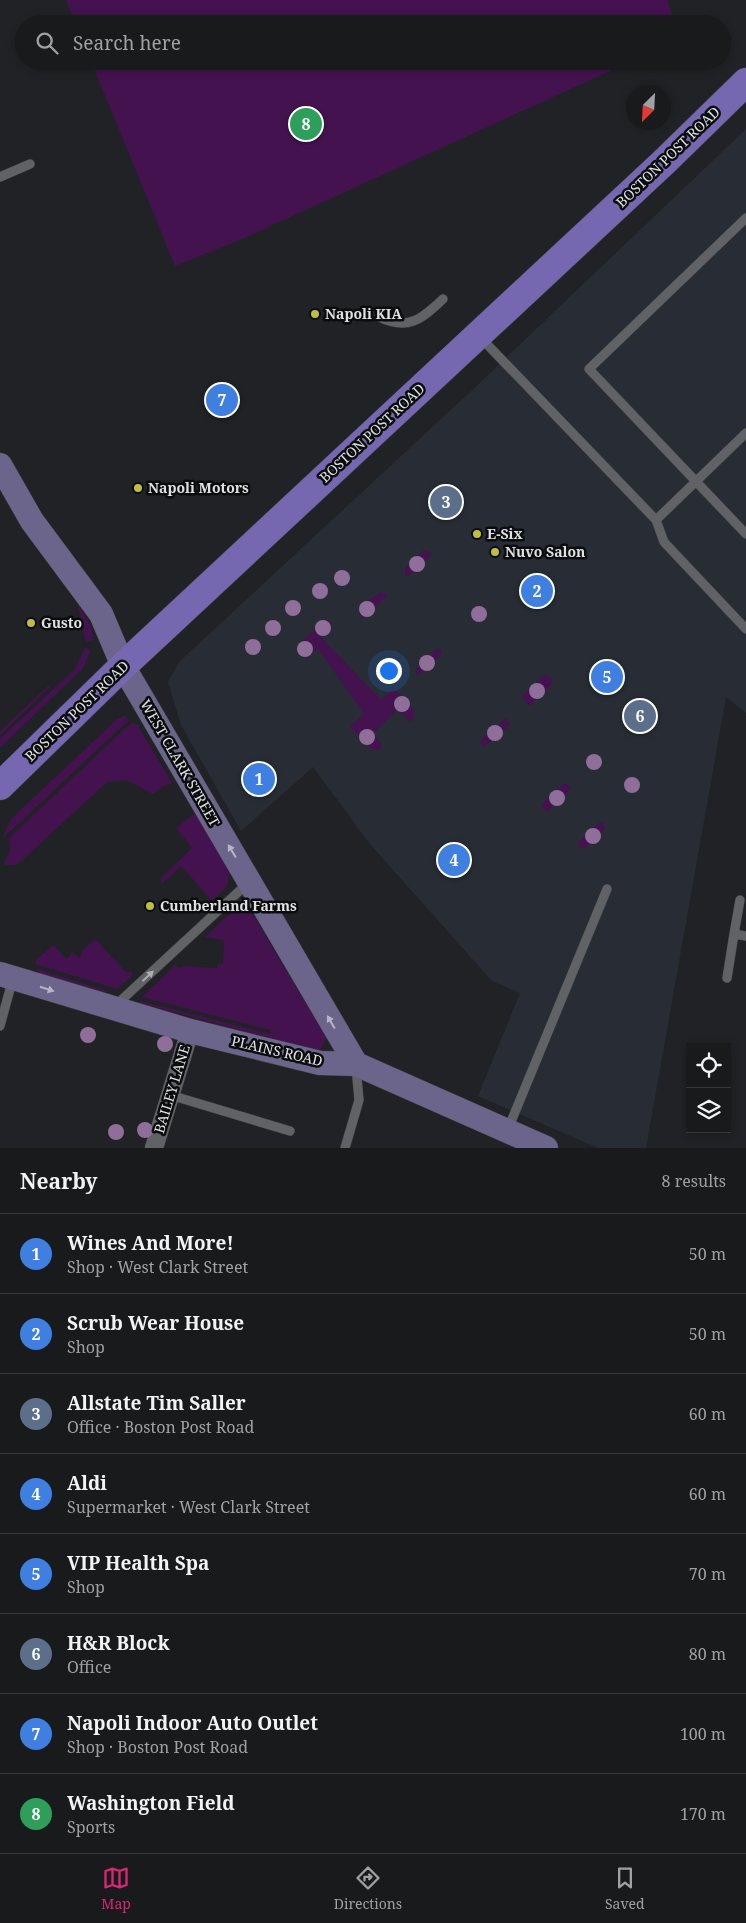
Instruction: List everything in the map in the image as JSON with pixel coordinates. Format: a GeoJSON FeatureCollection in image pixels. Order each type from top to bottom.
{"type":"FeatureCollection","features":[{"type":"Feature","properties":{"kind":"main road","name":"BOSTON POST ROAD"},"geometry":{"type":"LineString","coordinates":[[0,786],[123,666],[746,82]]}},
{"type":"Feature","properties":{"kind":"main road","name":"WEST CLARK STREET"},"geometry":{"type":"LineString","coordinates":[[0,465],[32,521],[101,614],[123,666],[356,1064]]}},
{"type":"Feature","properties":{"kind":"main road","name":"PLAINS ROAD"},"geometry":{"type":"LineString","coordinates":[[7,976],[190,1031],[320,1063],[356,1064],[516,1139],[546,1148]]}},
{"type":"Feature","properties":{"kind":"street","name":"BAILEY LANE"},"geometry":{"type":"LineString","coordinates":[[154,1148],[190,1031]]}},
{"type":"Feature","properties":{"kind":"lane"},"geometry":{"type":"LineString","coordinates":[[0,176],[30,164]]}},
{"type":"Feature","properties":{"kind":"lane"},"geometry":{"type":"LineString","coordinates":[[746,218],[589,369],[698,481],[746,534]]}},
{"type":"Feature","properties":{"kind":"lane"},"geometry":{"type":"LineString","coordinates":[[379,317],[391,323],[415,321],[427,314],[442,299]]}},
{"type":"Feature","properties":{"kind":"lane"},"geometry":{"type":"LineString","coordinates":[[478,335],[656,520],[664,542],[746,629]]}},
{"type":"Feature","properties":{"kind":"lane"},"geometry":{"type":"LineString","coordinates":[[656,520],[746,433]]}},
{"type":"Feature","properties":{"kind":"lane"},"geometry":{"type":"LineString","coordinates":[[112,1009],[250,881]]}},
{"type":"Feature","properties":{"kind":"lane"},"geometry":{"type":"LineString","coordinates":[[516,1139],[607,890]]}},
{"type":"Feature","properties":{"kind":"lane"},"geometry":{"type":"LineString","coordinates":[[727,978],[740,900]]}},
{"type":"Feature","properties":{"kind":"lane"},"geometry":{"type":"LineString","coordinates":[[734,934],[746,936]]}},
{"type":"Feature","properties":{"kind":"lane"},"geometry":{"type":"LineString","coordinates":[[0,1026],[7,976]]}},
{"type":"Feature","properties":{"kind":"lane"},"geometry":{"type":"LineString","coordinates":[[345,1148],[359,1100],[356,1064]]}},
{"type":"Feature","properties":{"kind":"lane"},"geometry":{"type":"LineString","coordinates":[[170,1095],[290,1131]]}},
{"type":"Feature","properties":{"kind":"shaded area"},"geometry":{"type":"Polygon","coordinates":[[[66,0],[667,0],[673,15],[72,15],[66,0]]]}},
{"type":"Feature","properties":{"kind":"shaded area"},"geometry":{"type":"Polygon","coordinates":[[[95,70],[612,70],[240,240],[175,266],[95,70]]]}},
{"type":"Feature","properties":{"kind":"shaded area"},"geometry":{"type":"Polygon","coordinates":[[[746,129],[746,713],[726,697],[646,1148],[598,1148],[478,1096],[520,993],[492,981],[369,843],[313,767],[241,831],[181,725],[168,682],[179,662],[469,393],[746,129]]]}},
{"type":"Feature","properties":{"kind":"shaded area"},"geometry":{"type":"Polygon","coordinates":[[[424,550],[431,553],[430,557],[409,576],[405,576],[405,568],[424,550]]]}},
{"type":"Feature","properties":{"kind":"shaded area"},"geometry":{"type":"Polygon","coordinates":[[[381,592],[387,594],[387,597],[362,618],[359,613],[361,605],[381,592]]]}},
{"type":"Feature","properties":{"kind":"shaded area"},"geometry":{"type":"Polygon","coordinates":[[[78,604],[91,627],[93,640],[86,642],[78,604]]]}},
{"type":"Feature","properties":{"kind":"shaded area"},"geometry":{"type":"Polygon","coordinates":[[[325,620],[330,620],[332,625],[321,637],[381,700],[393,690],[397,691],[415,711],[413,720],[409,721],[397,710],[373,734],[382,744],[380,750],[371,749],[351,728],[351,725],[364,714],[318,649],[306,658],[301,656],[298,650],[301,642],[325,620]]]}},
{"type":"Feature","properties":{"kind":"shaded area"},"geometry":{"type":"Polygon","coordinates":[[[86,647],[90,651],[84,667],[0,748],[0,739],[74,670],[86,647]]]}},
{"type":"Feature","properties":{"kind":"shaded area"},"geometry":{"type":"Polygon","coordinates":[[[436,649],[441,649],[442,654],[417,676],[415,670],[436,649]]]}},
{"type":"Feature","properties":{"kind":"shaded area"},"geometry":{"type":"Polygon","coordinates":[[[544,675],[553,680],[552,684],[531,705],[527,705],[522,696],[544,675]]]}},
{"type":"Feature","properties":{"kind":"shaded area"},"geometry":{"type":"Polygon","coordinates":[[[52,685],[0,735],[0,731],[48,686],[52,685]]]}},
{"type":"Feature","properties":{"kind":"shaded area"},"geometry":{"type":"Polygon","coordinates":[[[126,715],[128,721],[2,839],[11,819],[117,719],[126,715]]]}},
{"type":"Feature","properties":{"kind":"shaded area"},"geometry":{"type":"Polygon","coordinates":[[[506,718],[510,725],[484,747],[480,743],[481,740],[506,718]]]}},
{"type":"Feature","properties":{"kind":"shaded area"},"geometry":{"type":"Polygon","coordinates":[[[131,723],[137,724],[172,783],[162,787],[153,794],[126,780],[107,782],[17,865],[5,865],[4,863],[10,851],[9,838],[131,723]]]}},
{"type":"Feature","properties":{"kind":"shaded area"},"geometry":{"type":"Polygon","coordinates":[[[564,783],[571,787],[570,790],[548,811],[545,811],[541,805],[564,783]]]}},
{"type":"Feature","properties":{"kind":"shaded area"},"geometry":{"type":"Polygon","coordinates":[[[193,815],[198,816],[226,865],[229,874],[227,886],[212,901],[181,866],[161,885],[161,878],[192,848],[176,828],[193,815]]]}},
{"type":"Feature","properties":{"kind":"shaded area"},"geometry":{"type":"Polygon","coordinates":[[[600,822],[603,822],[605,829],[584,849],[580,848],[578,842],[600,822]]]}},
{"type":"Feature","properties":{"kind":"shaded area"},"geometry":{"type":"Polygon","coordinates":[[[245,902],[326,1037],[321,1049],[312,1049],[140,1003],[141,1001],[270,1034],[271,1030],[142,997],[176,964],[178,968],[186,966],[217,968],[218,964],[223,964],[224,940],[205,937],[241,903],[245,902]]]}},
{"type":"Feature","properties":{"kind":"shaded area"},"geometry":{"type":"Polygon","coordinates":[[[95,939],[127,973],[130,971],[133,975],[117,989],[35,964],[36,960],[52,946],[55,946],[66,959],[73,952],[79,958],[82,955],[81,952],[95,939]]]}},
{"type":"Feature","properties":{"kind":"shaded area"},"geometry":{"type":"Polygon","coordinates":[[[35,968],[110,992],[100,992],[39,973],[35,968]]]}},
{"type":"Feature","properties":{"kind":"place","name":"Washington Field"},"geometry":{"type":"Point","coordinates":[306,124]}},
{"type":"Feature","properties":{"kind":"place","name":"Napoli KIA"},"geometry":{"type":"Point","coordinates":[315,314]}},
{"type":"Feature","properties":{"kind":"place","name":"Napoli Indoor Auto Outlet"},"geometry":{"type":"Point","coordinates":[222,400]}},
{"type":"Feature","properties":{"kind":"place","name":"Napoli Motors"},"geometry":{"type":"Point","coordinates":[138,488]}},
{"type":"Feature","properties":{"kind":"place","name":"Allstate Tim Saller"},"geometry":{"type":"Point","coordinates":[446,502]}},
{"type":"Feature","properties":{"kind":"place","name":"E-Six"},"geometry":{"type":"Point","coordinates":[477,534]}},
{"type":"Feature","properties":{"kind":"place","name":"Nuvo Salon"},"geometry":{"type":"Point","coordinates":[495,552]}},
{"type":"Feature","properties":{"kind":"place","name":"Scrub Wear House"},"geometry":{"type":"Point","coordinates":[537,591]}},
{"type":"Feature","properties":{"kind":"place","name":"Gusto"},"geometry":{"type":"Point","coordinates":[31,623]}},
{"type":"Feature","properties":{"kind":"place","name":"VIP Health Spa"},"geometry":{"type":"Point","coordinates":[607,677]}},
{"type":"Feature","properties":{"kind":"place","name":"H&R Block"},"geometry":{"type":"Point","coordinates":[640,716]}},
{"type":"Feature","properties":{"kind":"place","name":"Wines And More!"},"geometry":{"type":"Point","coordinates":[259,779]}},
{"type":"Feature","properties":{"kind":"place","name":"Aldi"},"geometry":{"type":"Point","coordinates":[454,860]}},
{"type":"Feature","properties":{"kind":"place","name":"Cumberland Farms"},"geometry":{"type":"Point","coordinates":[150,906]}}]}
